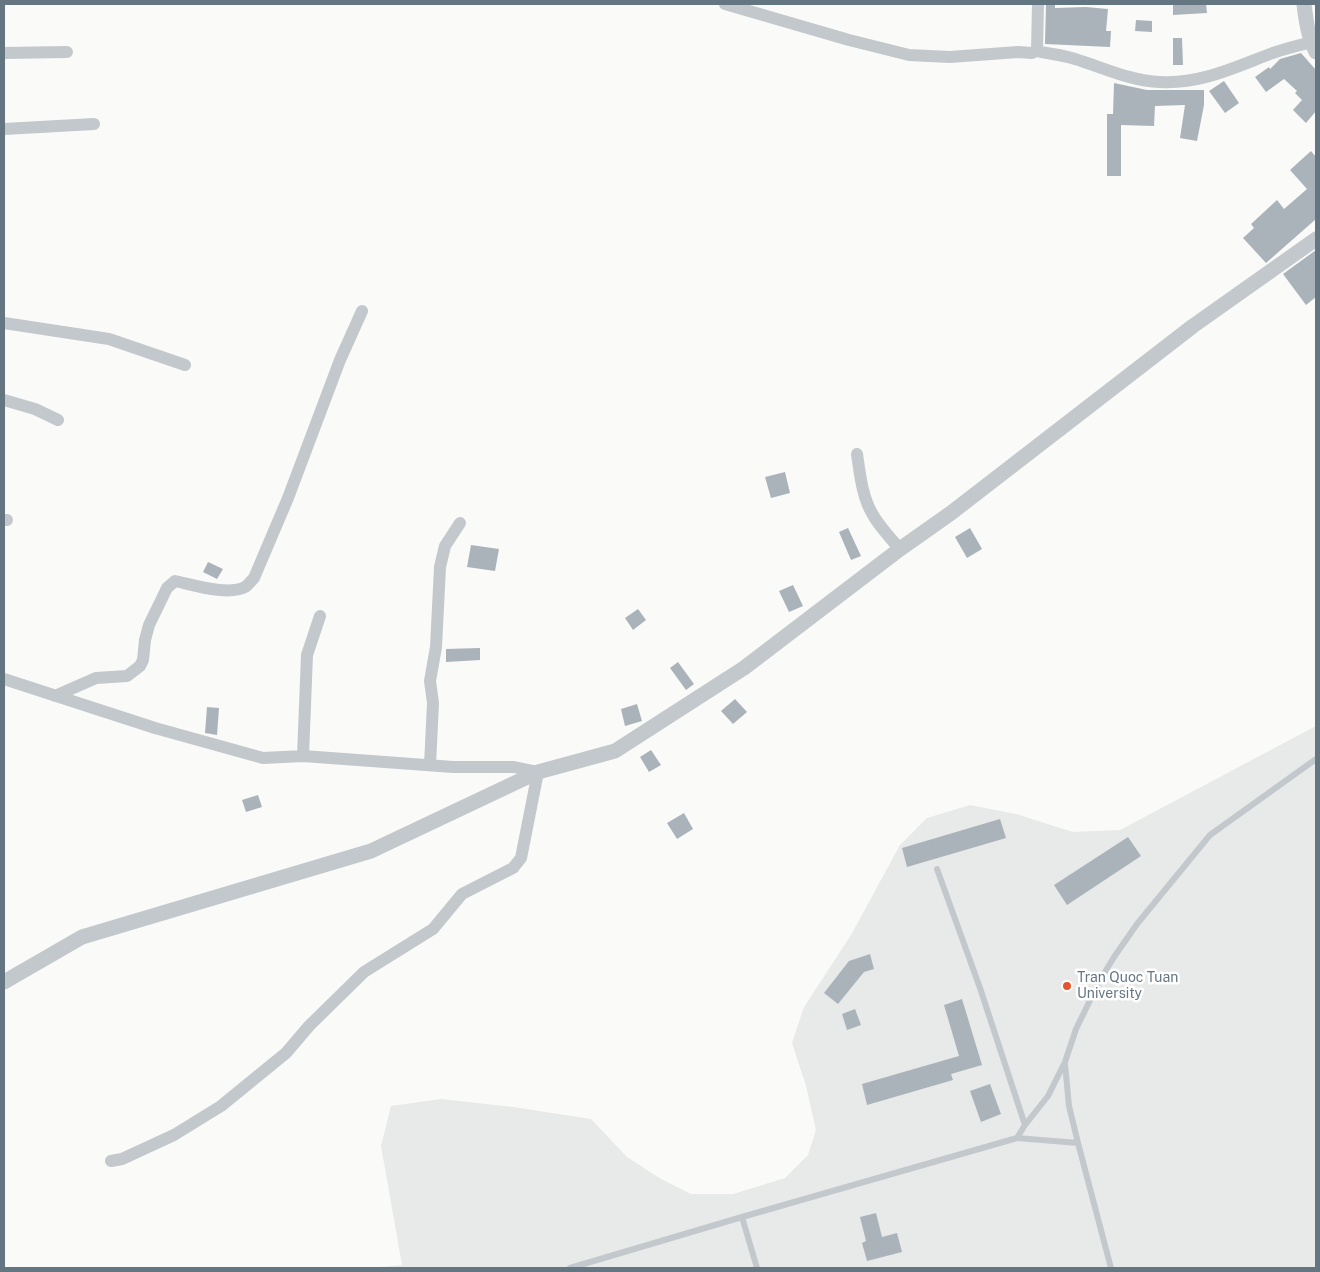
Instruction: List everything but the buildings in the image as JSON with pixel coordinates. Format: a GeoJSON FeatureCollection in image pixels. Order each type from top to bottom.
{"type":"FeatureCollection","features":[{"type":"Feature","properties":{"kind":"street"},"geometry":{"type":"LineString","coordinates":[[725,4],[849,40],[909,55],[950,57],[1018,52],[1032,53],[1037,51],[1074,58],[1104,69],[1158,82],[1175,82],[1210,77],[1273,53],[1313,47],[1306,28],[1304,4]]}},
{"type":"Feature","properties":{"kind":"street"},"geometry":{"type":"LineString","coordinates":[[1037,51],[1038,4]]}},
{"type":"Feature","properties":{"kind":"street"},"geometry":{"type":"LineString","coordinates":[[4,53],[67,52]]}},
{"type":"Feature","properties":{"kind":"street"},"geometry":{"type":"LineString","coordinates":[[4,129],[94,124]]}},
{"type":"Feature","properties":{"kind":"street"},"geometry":{"type":"LineString","coordinates":[[4,982],[82,937],[371,852],[538,772],[615,751],[744,668],[900,549],[952,513],[1193,326],[1316,239]]}},
{"type":"Feature","properties":{"kind":"street"},"geometry":{"type":"LineString","coordinates":[[55,696],[96,678],[126,676],[140,666],[143,660],[149,625],[167,588],[176,581],[214,590],[227,590],[245,587],[254,578],[288,498],[340,360],[362,312]]}},
{"type":"Feature","properties":{"kind":"street"},"geometry":{"type":"LineString","coordinates":[[4,323],[109,339],[185,365]]}},
{"type":"Feature","properties":{"kind":"street"},"geometry":{"type":"LineString","coordinates":[[4,400],[35,409],[58,420]]}},
{"type":"Feature","properties":{"kind":"street"},"geometry":{"type":"LineString","coordinates":[[857,454],[861,482],[870,509],[878,523],[900,549]]}},
{"type":"Feature","properties":{"kind":"street"},"geometry":{"type":"LineString","coordinates":[[430,765],[433,703],[430,681],[436,647],[440,566],[445,546],[460,523]]}},
{"type":"Feature","properties":{"kind":"street"},"geometry":{"type":"LineString","coordinates":[[303,756],[307,655],[320,616]]}},
{"type":"Feature","properties":{"kind":"street"},"geometry":{"type":"LineString","coordinates":[[4,679],[155,728],[263,758],[303,756],[430,765],[514,767],[538,772]]}},
{"type":"Feature","properties":{"kind":"street"},"geometry":{"type":"LineString","coordinates":[[111,1161],[122,1159],[174,1135],[221,1106],[286,1053],[309,1026],[364,972],[433,929],[462,894],[513,868],[520,858],[538,772]]}},
{"type":"Feature","properties":{"kind":"lane"},"geometry":{"type":"LineString","coordinates":[[1017,1138],[1048,1096],[1065,1062],[1076,1029],[1099,982],[1137,924],[1217,829],[1316,759]]}},
{"type":"Feature","properties":{"kind":"lane"},"geometry":{"type":"LineString","coordinates":[[937,869],[980,988],[1025,1125]]}},
{"type":"Feature","properties":{"kind":"lane"},"geometry":{"type":"LineString","coordinates":[[1065,1062],[1069,1106],[1111,1268]]}},
{"type":"Feature","properties":{"kind":"lane"},"geometry":{"type":"LineString","coordinates":[[570,1268],[742,1216],[1017,1138],[1078,1143]]}},
{"type":"Feature","properties":{"kind":"lane"},"geometry":{"type":"LineString","coordinates":[[742,1216],[757,1268]]}},
{"type":"Feature","properties":{"kind":"shaded area","name":"Tran Quoc Tuan University"},"geometry":{"type":"Polygon","coordinates":[[[1316,726],[1316,1268],[368,1268],[402,1265],[381,1146],[391,1106],[441,1099],[513,1107],[591,1119],[627,1157],[661,1179],[691,1194],[733,1194],[785,1178],[808,1155],[816,1130],[806,1086],[792,1043],[804,1007],[851,935],[900,845],[927,818],[970,805],[1016,814],[1073,832],[1120,830],[1316,726]]]}},
{"type":"Feature","properties":{"kind":"place","name":"Tran Quoc Tuan University"},"geometry":{"type":"Point","coordinates":[1067,986]}}]}
